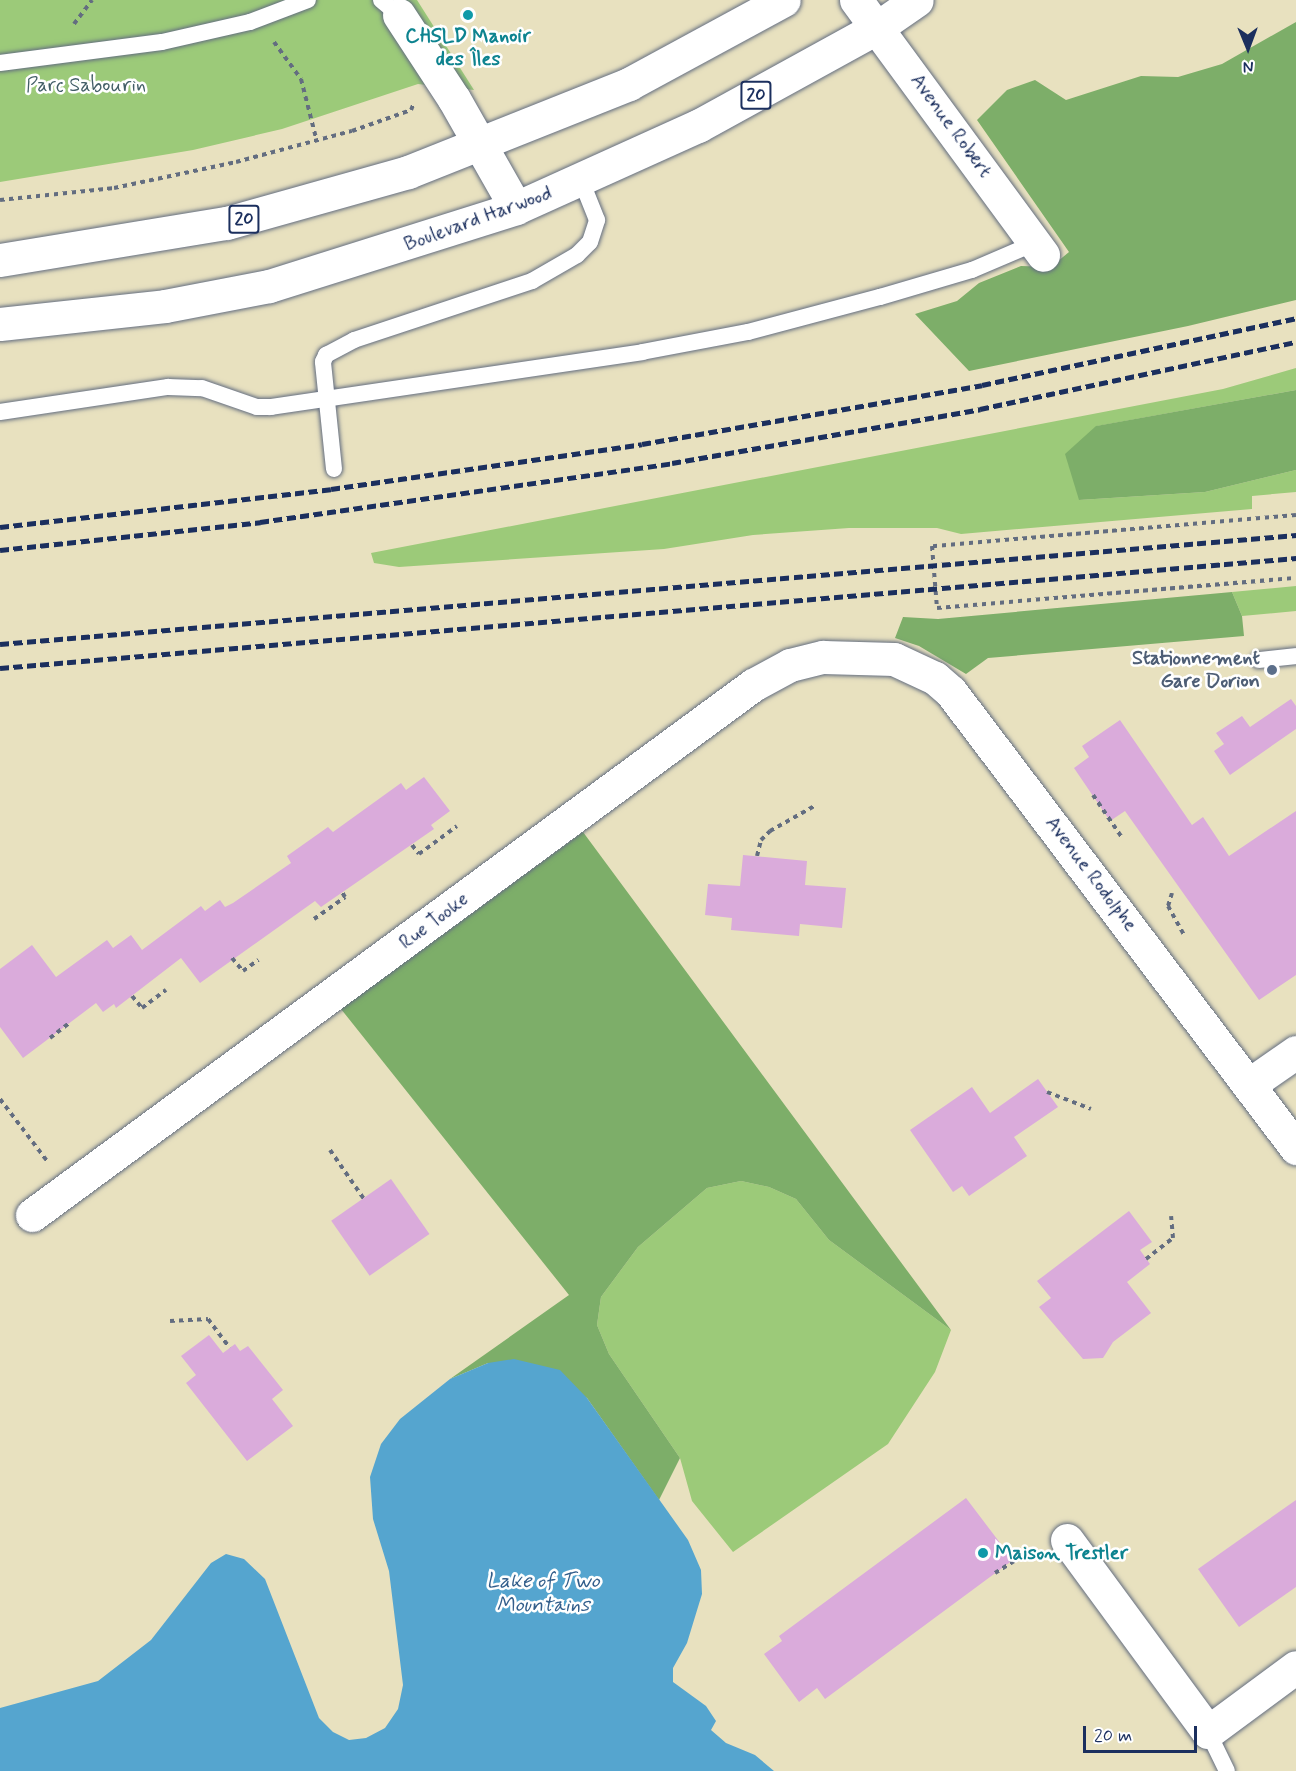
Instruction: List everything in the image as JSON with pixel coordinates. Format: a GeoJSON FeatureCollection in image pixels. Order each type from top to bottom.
{"type":"FeatureCollection","features":[{"type":"Feature","properties":{"kind":"main road","name":"20"},"geometry":{"type":"LineString","coordinates":[[0,260],[227,223],[344,192],[480,145],[629,84],[784,0]]}},
{"type":"Feature","properties":{"kind":"main road","name":"Avenue Robert"},"geometry":{"type":"LineString","coordinates":[[856,0],[1039,249]]}},
{"type":"Feature","properties":{"kind":"main road","name":"Boulevard Harwood"},"geometry":{"type":"LineString","coordinates":[[0,324],[165,306],[269,286],[516,208],[698,126],[878,27],[917,0]]}},
{"type":"Feature","properties":{"kind":"main road"},"geometry":{"type":"LineString","coordinates":[[390,8],[480,145],[516,208]]}},
{"type":"Feature","properties":{"kind":"main road","name":"Avenue Rodolphe"},"geometry":{"type":"LineString","coordinates":[[848,656],[894,659],[935,678],[951,692],[1250,1084],[1296,1148]]}},
{"type":"Feature","properties":{"kind":"main road","name":"Rue Tooke"},"geometry":{"type":"LineString","coordinates":[[32,1215],[753,685],[798,663],[848,656]]}},
{"type":"Feature","properties":{"kind":"main road"},"geometry":{"type":"LineString","coordinates":[[1250,1084],[1296,1052]]}},
{"type":"Feature","properties":{"kind":"main road"},"geometry":{"type":"LineString","coordinates":[[1066,1540],[1209,1732],[1296,1667]]}},
{"type":"Feature","properties":{"kind":"lane"},"geometry":{"type":"LineString","coordinates":[[0,63],[162,42],[250,22],[308,0]]}},
{"type":"Feature","properties":{"kind":"lane"},"geometry":{"type":"LineString","coordinates":[[334,469],[323,362],[332,350],[532,281],[577,255],[590,242],[597,220],[581,180]]}},
{"type":"Feature","properties":{"kind":"lane"},"geometry":{"type":"LineString","coordinates":[[0,412],[168,387],[202,388],[257,407],[326,399],[642,352],[748,332],[972,270],[1039,249]]}},
{"type":"Feature","properties":{"kind":"lane"},"geometry":{"type":"LineString","coordinates":[[1259,660],[1296,656]]}},
{"type":"Feature","properties":{"kind":"lane"},"geometry":{"type":"LineString","coordinates":[[1209,1732],[1227,1771]]}},
{"type":"Feature","properties":{"kind":"path"},"geometry":{"type":"LineString","coordinates":[[72,26],[92,0]]}},
{"type":"Feature","properties":{"kind":"path"},"geometry":{"type":"LineString","coordinates":[[269,33],[301,79],[317,142]]}},
{"type":"Feature","properties":{"kind":"path"},"geometry":{"type":"LineString","coordinates":[[0,200],[114,188],[317,142],[411,110],[417,97]]}},
{"type":"Feature","properties":{"kind":"path"},"geometry":{"type":"LineString","coordinates":[[1296,515],[932,546],[937,608],[1296,579]]}},
{"type":"Feature","properties":{"kind":"path"},"geometry":{"type":"LineString","coordinates":[[1093,795],[1121,836]]}},
{"type":"Feature","properties":{"kind":"path"},"geometry":{"type":"LineString","coordinates":[[757,856],[761,840],[770,831],[816,805]]}},
{"type":"Feature","properties":{"kind":"path"},"geometry":{"type":"LineString","coordinates":[[412,845],[419,854],[457,826]]}},
{"type":"Feature","properties":{"kind":"path"},"geometry":{"type":"LineString","coordinates":[[314,919],[345,897],[342,892]]}},
{"type":"Feature","properties":{"kind":"path"},"geometry":{"type":"LineString","coordinates":[[1172,893],[1168,906],[1185,937]]}},
{"type":"Feature","properties":{"kind":"path"},"geometry":{"type":"LineString","coordinates":[[232,958],[243,971],[258,960]]}},
{"type":"Feature","properties":{"kind":"path"},"geometry":{"type":"LineString","coordinates":[[132,996],[142,1008],[166,990]]}},
{"type":"Feature","properties":{"kind":"path"},"geometry":{"type":"LineString","coordinates":[[50,1038],[68,1024]]}},
{"type":"Feature","properties":{"kind":"path"},"geometry":{"type":"LineString","coordinates":[[1047,1092],[1091,1109]]}},
{"type":"Feature","properties":{"kind":"path"},"geometry":{"type":"LineString","coordinates":[[0,1099],[51,1166]]}},
{"type":"Feature","properties":{"kind":"path"},"geometry":{"type":"LineString","coordinates":[[330,1150],[364,1199]]}},
{"type":"Feature","properties":{"kind":"path"},"geometry":{"type":"LineString","coordinates":[[1146,1259],[1173,1238],[1171,1216]]}},
{"type":"Feature","properties":{"kind":"path"},"geometry":{"type":"LineString","coordinates":[[170,1321],[208,1319],[230,1348]]}},
{"type":"Feature","properties":{"kind":"path"},"geometry":{"type":"LineString","coordinates":[[995,1573],[1033,1549]]}},
{"type":"Feature","properties":{"kind":"green space","name":"Parc Sabourin"},"geometry":{"type":"Polygon","coordinates":[[[0,0],[417,0],[474,90],[418,84],[282,129],[193,150],[0,182],[0,0]]]}},
{"type":"Feature","properties":{"kind":"green space"},"geometry":{"type":"Polygon","coordinates":[[[1296,22],[1296,300],[1188,326],[969,371],[915,314],[957,301],[979,283],[1021,266],[1051,267],[1069,252],[977,120],[1007,90],[1035,80],[1066,100],[1141,76],[1178,77],[1222,64],[1296,22]]]}},
{"type":"Feature","properties":{"kind":"green space"},"geometry":{"type":"Polygon","coordinates":[[[1296,368],[1296,390],[1097,426],[1079,500],[1205,492],[1296,470],[1296,492],[1252,496],[1252,509],[961,534],[937,528],[849,528],[753,535],[664,549],[399,567],[374,563],[371,553],[1223,389],[1296,368]]]}},
{"type":"Feature","properties":{"kind":"green space"},"geometry":{"type":"Polygon","coordinates":[[[1296,390],[1296,470],[1205,492],[1079,500],[1065,454],[1096,426],[1296,390]]]}},
{"type":"Feature","properties":{"kind":"green space"},"geometry":{"type":"Polygon","coordinates":[[[1296,586],[1296,611],[1242,616],[1232,592],[1296,586]]]}},
{"type":"Feature","properties":{"kind":"green space"},"geometry":{"type":"Polygon","coordinates":[[[1232,592],[1242,616],[1244,636],[988,658],[966,674],[919,646],[895,638],[903,617],[938,619],[1232,592]]]}},
{"type":"Feature","properties":{"kind":"green space"},"geometry":{"type":"Polygon","coordinates":[[[583,832],[951,1330],[829,1240],[796,1199],[769,1187],[741,1181],[707,1188],[638,1247],[601,1297],[597,1325],[609,1354],[680,1458],[659,1500],[587,1398],[488,1363],[450,1379],[569,1295],[341,1009],[583,832]]]}},
{"type":"Feature","properties":{"kind":"green space"},"geometry":{"type":"Polygon","coordinates":[[[741,1181],[769,1187],[796,1199],[829,1240],[951,1330],[935,1372],[888,1444],[733,1552],[692,1501],[680,1458],[609,1354],[597,1325],[601,1297],[638,1247],[707,1188],[741,1181]]]}},
{"type":"Feature","properties":{"kind":"water","name":"Lake of Two Mountains"},"geometry":{"type":"Polygon","coordinates":[[[514,1359],[560,1370],[587,1398],[688,1540],[701,1570],[702,1594],[687,1643],[673,1668],[673,1682],[706,1706],[716,1721],[711,1730],[726,1743],[755,1755],[774,1771],[0,1771],[0,1708],[98,1681],[151,1640],[211,1563],[226,1554],[244,1559],[265,1579],[319,1718],[333,1732],[349,1740],[366,1738],[385,1728],[398,1709],[403,1685],[389,1571],[373,1519],[370,1477],[381,1444],[400,1419],[450,1379],[488,1363],[514,1359]]]}},
{"type":"Feature","properties":{"kind":"building"},"geometry":{"type":"Polygon","coordinates":[[[1291,699],[1296,706],[1296,729],[1230,775],[1214,751],[1224,744],[1216,733],[1242,716],[1250,727],[1291,699]]]}},
{"type":"Feature","properties":{"kind":"building"},"geometry":{"type":"Polygon","coordinates":[[[1120,720],[1192,825],[1203,817],[1229,856],[1296,811],[1296,975],[1259,1000],[1125,811],[1110,821],[1074,768],[1089,757],[1082,746],[1120,720]]]}},
{"type":"Feature","properties":{"kind":"building"},"geometry":{"type":"Polygon","coordinates":[[[424,777],[450,811],[431,825],[434,829],[321,907],[315,901],[200,983],[181,958],[116,1008],[114,1004],[103,1012],[96,1003],[23,1058],[0,1027],[0,969],[32,945],[56,977],[107,940],[113,948],[131,935],[142,950],[201,906],[205,911],[220,900],[225,907],[233,903],[291,863],[287,856],[328,827],[333,832],[401,783],[406,790],[424,777]]]}},
{"type":"Feature","properties":{"kind":"building"},"geometry":{"type":"Polygon","coordinates":[[[743,855],[807,861],[805,885],[846,888],[842,928],[800,924],[799,936],[731,930],[732,918],[705,915],[708,884],[740,886],[743,855]]]}},
{"type":"Feature","properties":{"kind":"building"},"geometry":{"type":"Polygon","coordinates":[[[1038,1079],[1058,1107],[1014,1137],[1027,1156],[969,1196],[962,1186],[953,1192],[910,1130],[972,1087],[990,1113],[1038,1079]]]}},
{"type":"Feature","properties":{"kind":"building"},"geometry":{"type":"Polygon","coordinates":[[[391,1179],[429,1234],[370,1276],[331,1221],[391,1179]]]}},
{"type":"Feature","properties":{"kind":"building"},"geometry":{"type":"Polygon","coordinates":[[[1129,1211],[1152,1242],[1140,1250],[1150,1264],[1127,1282],[1151,1313],[1113,1342],[1103,1358],[1083,1359],[1039,1307],[1051,1298],[1037,1281],[1129,1211]]]}},
{"type":"Feature","properties":{"kind":"building"},"geometry":{"type":"Polygon","coordinates":[[[209,1335],[223,1353],[235,1344],[240,1351],[248,1346],[283,1390],[272,1399],[293,1426],[247,1461],[186,1383],[196,1375],[181,1356],[209,1335]]]}},
{"type":"Feature","properties":{"kind":"building"},"geometry":{"type":"Polygon","coordinates":[[[966,1498],[1013,1560],[825,1699],[817,1688],[799,1702],[764,1654],[782,1641],[779,1636],[966,1498]]]}},
{"type":"Feature","properties":{"kind":"building"},"geometry":{"type":"Polygon","coordinates":[[[1296,1500],[1296,1587],[1239,1627],[1198,1569],[1296,1500]]]}},
{"type":"Feature","properties":{"kind":"railway"},"geometry":{"type":"LineString","coordinates":[[0,527],[331,489],[642,444],[982,385],[1296,318]]}},
{"type":"Feature","properties":{"kind":"railway"},"geometry":{"type":"LineString","coordinates":[[0,550],[260,522],[672,463],[980,409],[1296,342]]}},
{"type":"Feature","properties":{"kind":"railway"},"geometry":{"type":"LineString","coordinates":[[0,644],[1296,535]]}},
{"type":"Feature","properties":{"kind":"railway"},"geometry":{"type":"LineString","coordinates":[[0,668],[1296,558]]}},
{"type":"Feature","properties":{"kind":"place","name":"CHSLD Manoir des Îles"},"geometry":{"type":"Point","coordinates":[468,15]}},
{"type":"Feature","properties":{"kind":"place","name":"Stationnement Gare Dorion"},"geometry":{"type":"Point","coordinates":[1272,670]}},
{"type":"Feature","properties":{"kind":"place","name":"Maison Trestler"},"geometry":{"type":"Point","coordinates":[983,1553]}}]}
